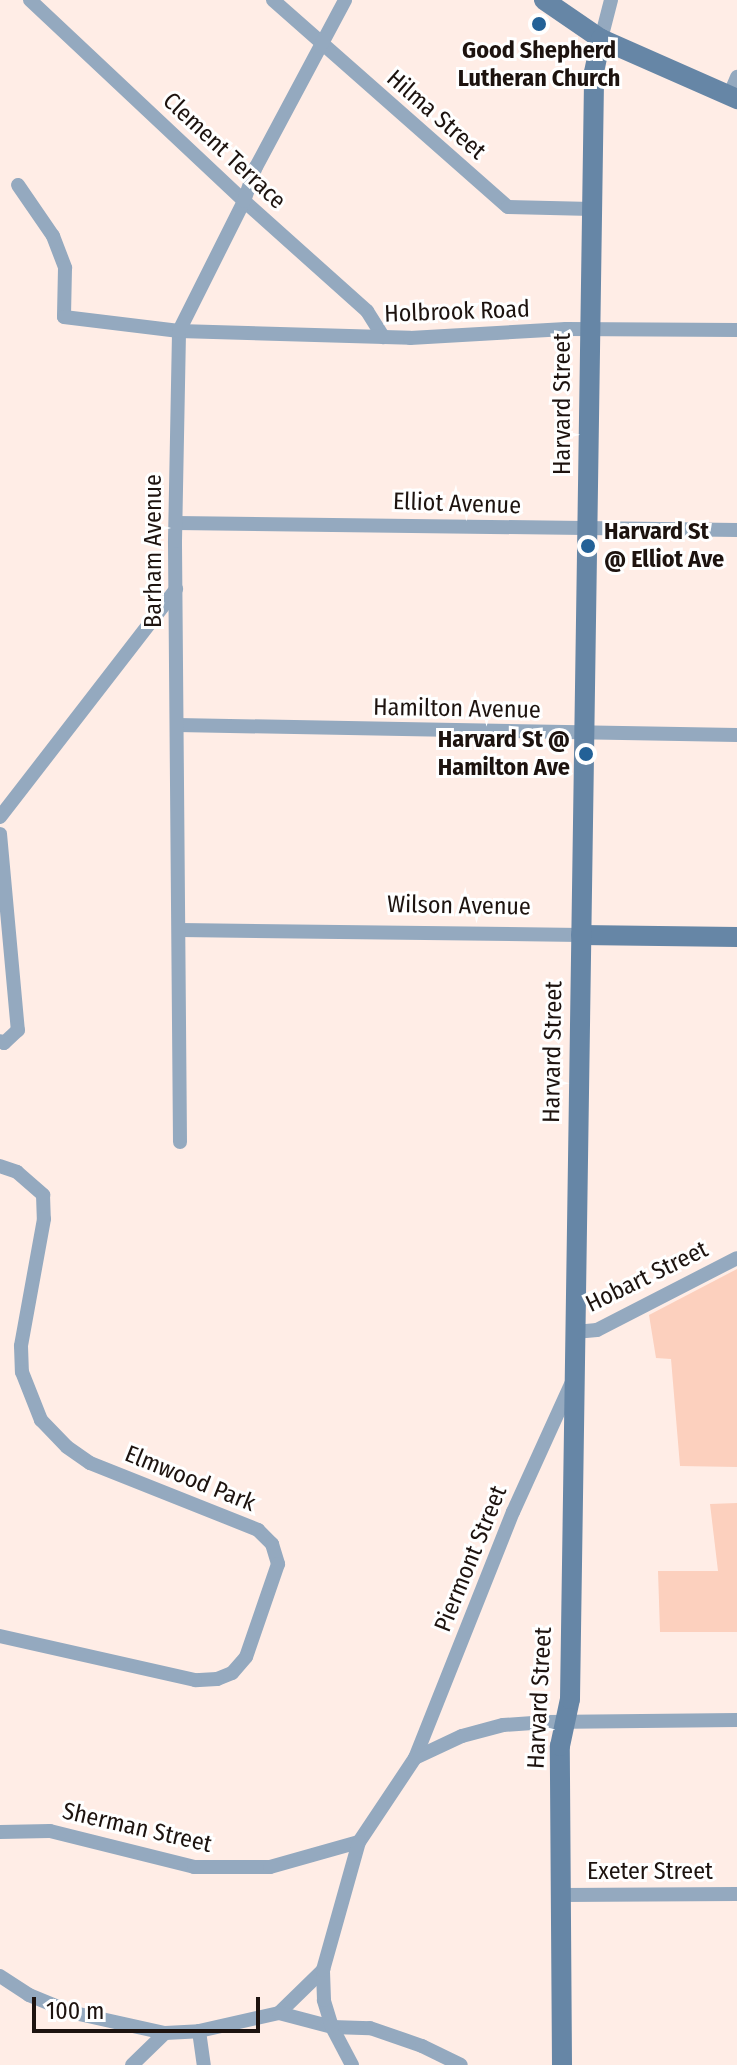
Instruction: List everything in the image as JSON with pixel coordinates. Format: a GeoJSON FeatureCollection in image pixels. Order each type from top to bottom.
{"type":"FeatureCollection","features":[{"type":"Feature","properties":{"kind":"street","name":"Clement Terrace"},"geometry":{"type":"LineString","coordinates":[[30,0],[244,201],[367,311],[383,337]]}},
{"type":"Feature","properties":{"kind":"street","name":"Hilma Street"},"geometry":{"type":"LineString","coordinates":[[273,0],[508,207],[592,209]]}},
{"type":"Feature","properties":{"kind":"street","name":"Barham Avenue"},"geometry":{"type":"LineString","coordinates":[[180,1142],[176,589],[179,331],[244,201],[256,167],[345,0]]}},
{"type":"Feature","properties":{"kind":"street"},"geometry":{"type":"LineString","coordinates":[[544,0],[601,39],[734,91]]}},
{"type":"Feature","properties":{"kind":"street"},"geometry":{"type":"LineString","coordinates":[[601,39],[611,0]]}},
{"type":"Feature","properties":{"kind":"street","name":"Harvard Street"},"geometry":{"type":"LineString","coordinates":[[562,2065],[560,1746],[570,1699],[589,530],[589,329],[594,72],[601,39]]}},
{"type":"Feature","properties":{"kind":"street","name":"Holbrook Road"},"geometry":{"type":"LineString","coordinates":[[18,185],[53,236],[65,268],[64,317],[179,331],[383,337],[589,329],[737,330]]}},
{"type":"Feature","properties":{"kind":"street","name":"Elliot Avenue"},"geometry":{"type":"LineString","coordinates":[[176,523],[737,530]]}},
{"type":"Feature","properties":{"kind":"street"},"geometry":{"type":"LineString","coordinates":[[0,817],[176,589]]}},
{"type":"Feature","properties":{"kind":"street","name":"Hamilton Avenue"},"geometry":{"type":"LineString","coordinates":[[177,725],[737,735]]}},
{"type":"Feature","properties":{"kind":"street"},"geometry":{"type":"LineString","coordinates":[[0,834],[18,1030],[4,1043],[0,1041]]}},
{"type":"Feature","properties":{"kind":"street","name":"Wilson Avenue"},"geometry":{"type":"LineString","coordinates":[[180,930],[737,937]]}},
{"type":"Feature","properties":{"kind":"street","name":"Elmwood Park"},"geometry":{"type":"LineString","coordinates":[[0,1636],[195,1680],[217,1679],[236,1669],[246,1657],[278,1564],[272,1544],[258,1530],[90,1463],[67,1447],[41,1420],[22,1372],[21,1346],[44,1219],[43,1195],[6,1168]]}},
{"type":"Feature","properties":{"kind":"street","name":"Hobart Street"},"geometry":{"type":"LineString","coordinates":[[575,1332],[597,1330],[737,1258]]}},
{"type":"Feature","properties":{"kind":"street","name":"Piermont Street"},"geometry":{"type":"LineString","coordinates":[[415,1758],[513,1512],[573,1379]]}},
{"type":"Feature","properties":{"kind":"street"},"geometry":{"type":"LineString","coordinates":[[352,2065],[332,2027],[324,2000],[323,1970],[359,1842],[415,1758],[462,1736],[503,1725],[737,1720]]}},
{"type":"Feature","properties":{"kind":"street","name":"Sherman Street"},"geometry":{"type":"LineString","coordinates":[[0,1832],[50,1831],[212,1869],[270,1867],[359,1842]]}},
{"type":"Feature","properties":{"kind":"street","name":"Exeter Street"},"geometry":{"type":"LineString","coordinates":[[562,1895],[737,1894]]}},
{"type":"Feature","properties":{"kind":"street"},"geometry":{"type":"LineString","coordinates":[[279,2013],[323,1970]]}},
{"type":"Feature","properties":{"kind":"street"},"geometry":{"type":"LineString","coordinates":[[0,1976],[29,1995],[70,2012],[165,2033],[199,2031],[279,2013],[332,2027],[370,2028],[422,2046],[461,2065]]}},
{"type":"Feature","properties":{"kind":"street"},"geometry":{"type":"LineString","coordinates":[[199,2031],[204,2065]]}},
{"type":"Feature","properties":{"kind":"street"},"geometry":{"type":"LineString","coordinates":[[132,2065],[165,2033]]}},
{"type":"Feature","properties":{"kind":"shaded area"},"geometry":{"type":"Polygon","coordinates":[[[737,1269],[737,1467],[680,1466],[671,1359],[656,1358],[649,1315],[737,1269]]]}},
{"type":"Feature","properties":{"kind":"shaded area"},"geometry":{"type":"Polygon","coordinates":[[[737,1503],[737,1632],[660,1632],[658,1571],[718,1571],[710,1504],[737,1503]]]}},
{"type":"Feature","properties":{"kind":"place","name":"Good Shepherd Lutheran Church"},"geometry":{"type":"Point","coordinates":[539,24]}},
{"type":"Feature","properties":{"kind":"place","name":"Harvard St @ Elliot Ave"},"geometry":{"type":"Point","coordinates":[588,546]}},
{"type":"Feature","properties":{"kind":"place","name":"Harvard St @ Hamilton Ave"},"geometry":{"type":"Point","coordinates":[586,754]}}]}
